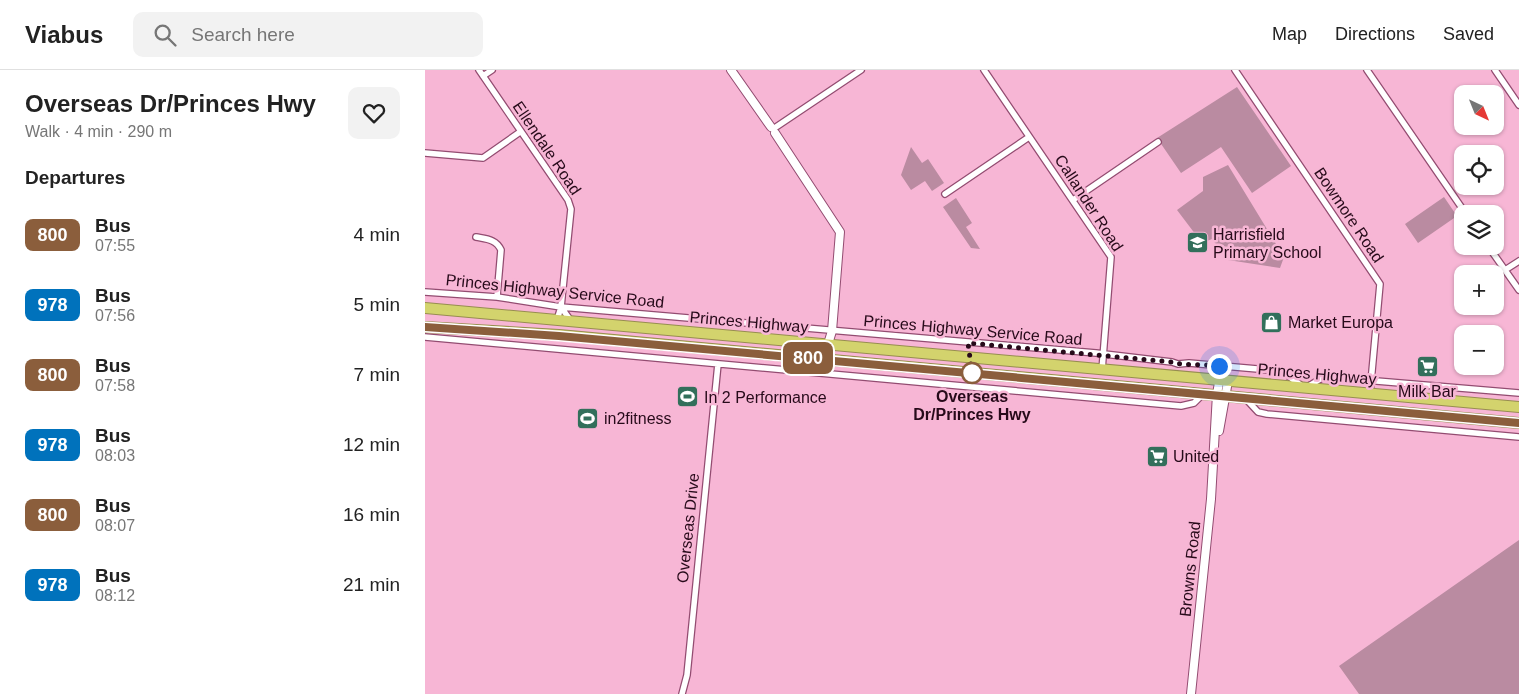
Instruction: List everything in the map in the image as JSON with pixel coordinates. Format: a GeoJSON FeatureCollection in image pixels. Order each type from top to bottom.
{"type":"FeatureCollection","features":[{"type":"Feature","properties":{"kind":"highway","name":"Princes Highway"},"geometry":{"type":"LineString","coordinates":[[425,308],[1519,407]]}},
{"type":"Feature","properties":{"kind":"highway"},"geometry":{"type":"LineString","coordinates":[[557,320],[559,336]]}},
{"type":"Feature","properties":{"kind":"highway","name":"Princes Highway"},"geometry":{"type":"LineString","coordinates":[[425,327],[559,336],[1519,423]]}},
{"type":"Feature","properties":{"kind":"highway"},"geometry":{"type":"LineString","coordinates":[[828,344],[836,354],[893,360],[927,369]]}},
{"type":"Feature","properties":{"kind":"highway"},"geometry":{"type":"LineString","coordinates":[[1347,408],[1349,392]]}},
{"type":"Feature","properties":{"kind":"highway"},"geometry":{"type":"LineString","coordinates":[[1368,409],[1370,393]]}},
{"type":"Feature","properties":{"kind":"street","name":"Ellendale Road"},"geometry":{"type":"LineString","coordinates":[[479,70],[568,200],[571,209],[561,307],[557,320]]}},
{"type":"Feature","properties":{"kind":"street"},"geometry":{"type":"LineString","coordinates":[[483,76],[492,70]]}},
{"type":"Feature","properties":{"kind":"street"},"geometry":{"type":"LineString","coordinates":[[731,70],[774,129],[840,232],[832,331],[828,344]]}},
{"type":"Feature","properties":{"kind":"street"},"geometry":{"type":"LineString","coordinates":[[774,129],[861,70]]}},
{"type":"Feature","properties":{"kind":"street","name":"Callander Road"},"geometry":{"type":"LineString","coordinates":[[984,70],[1112,259],[1102,370]]}},
{"type":"Feature","properties":{"kind":"street","name":"Bowmore Road"},"geometry":{"type":"LineString","coordinates":[[1235,70],[1380,284],[1370,393]]}},
{"type":"Feature","properties":{"kind":"street"},"geometry":{"type":"LineString","coordinates":[[1367,70],[1460,205]]}},
{"type":"Feature","properties":{"kind":"street"},"geometry":{"type":"LineString","coordinates":[[1495,70],[1519,105]]}},
{"type":"Feature","properties":{"kind":"street"},"geometry":{"type":"LineString","coordinates":[[425,153],[483,158],[520,132]]}},
{"type":"Feature","properties":{"kind":"street"},"geometry":{"type":"LineString","coordinates":[[945,194],[1029,137]]}},
{"type":"Feature","properties":{"kind":"street"},"geometry":{"type":"LineString","coordinates":[[1073,200],[1157,142]]}},
{"type":"Feature","properties":{"kind":"street"},"geometry":{"type":"LineString","coordinates":[[475,237],[493,240],[499,244],[501,250],[497,297]]}},
{"type":"Feature","properties":{"kind":"street"},"geometry":{"type":"LineString","coordinates":[[1495,255],[1519,290]]}},
{"type":"Feature","properties":{"kind":"street"},"geometry":{"type":"LineString","coordinates":[[1505,270],[1519,261]]}},
{"type":"Feature","properties":{"kind":"street","name":"Princes Highway Service Road"},"geometry":{"type":"LineString","coordinates":[[425,292],[497,297],[561,307],[1103,354],[1178,364],[1189,363],[1282,372],[1304,388]]}},
{"type":"Feature","properties":{"kind":"street"},"geometry":{"type":"LineString","coordinates":[[561,307],[571,321]]}},
{"type":"Feature","properties":{"kind":"street"},"geometry":{"type":"LineString","coordinates":[[832,331],[836,340],[844,346]]}},
{"type":"Feature","properties":{"kind":"street"},"geometry":{"type":"LineString","coordinates":[[425,338],[1181,406],[1194,403],[1203,394]]}},
{"type":"Feature","properties":{"kind":"street","name":"Overseas Drive"},"geometry":{"type":"LineString","coordinates":[[682,694],[687,674],[719,364]]}},
{"type":"Feature","properties":{"kind":"street","name":"Browns Road"},"geometry":{"type":"LineString","coordinates":[[1191,694],[1222,395],[1222,366]]}},
{"type":"Feature","properties":{"kind":"street"},"geometry":{"type":"LineString","coordinates":[[1304,388],[1327,377],[1371,379],[1519,393]]}},
{"type":"Feature","properties":{"kind":"street"},"geometry":{"type":"LineString","coordinates":[[1244,397],[1258,412],[1267,414],[1519,437]]}},
{"type":"Feature","properties":{"kind":"shaded area"},"geometry":{"type":"Polygon","coordinates":[[[1237,87],[1291,166],[1252,193],[1221,147],[1181,173],[1157,138],[1237,87]]]}},
{"type":"Feature","properties":{"kind":"shaded area"},"geometry":{"type":"Polygon","coordinates":[[[911,147],[922,163],[928,159],[944,183],[932,191],[925,181],[911,190],[901,175],[911,147]]]}},
{"type":"Feature","properties":{"kind":"shaded area"},"geometry":{"type":"Polygon","coordinates":[[[1228,165],[1284,257],[1280,268],[1228,260],[1212,239],[1202,243],[1177,210],[1203,191],[1203,177],[1228,165]]]}},
{"type":"Feature","properties":{"kind":"shaded area"},"geometry":{"type":"Polygon","coordinates":[[[1444,197],[1454,212],[1454,218],[1418,243],[1405,224],[1444,197]]]}},
{"type":"Feature","properties":{"kind":"shaded area"},"geometry":{"type":"Polygon","coordinates":[[[956,198],[972,223],[966,227],[980,249],[971,248],[943,207],[956,198]]]}},
{"type":"Feature","properties":{"kind":"shaded area"},"geometry":{"type":"Polygon","coordinates":[[[1519,540],[1519,694],[1359,694],[1339,666],[1519,540]]]}},
{"type":"Feature","properties":{"kind":"bus line","name":"800"},"geometry":{"type":"LineString","coordinates":[[425,327],[559,336],[1227,395],[1519,423]]}},
{"type":"Feature","properties":{"kind":"place","name":"Harrisfield Primary School"},"geometry":{"type":"Point","coordinates":[1197,243]}},
{"type":"Feature","properties":{"kind":"place","name":"Market Europa"},"geometry":{"type":"Point","coordinates":[1272,322]}},
{"type":"Feature","properties":{"kind":"place","name":"Milk Bar"},"geometry":{"type":"Point","coordinates":[1427,367]}},
{"type":"Feature","properties":{"kind":"place","name":"Overseas Dr/Princes Hwy"},"geometry":{"type":"Point","coordinates":[972,373]}},
{"type":"Feature","properties":{"kind":"place","name":"In 2 Performance"},"geometry":{"type":"Point","coordinates":[688,397]}},
{"type":"Feature","properties":{"kind":"place","name":"in2fitness"},"geometry":{"type":"Point","coordinates":[588,418]}},
{"type":"Feature","properties":{"kind":"place","name":"United"},"geometry":{"type":"Point","coordinates":[1157,456]}},
{"type":"Feature","properties":{"kind":"route"},"geometry":{"type":"LineString","coordinates":[[972,373],[968,343],[1079,354],[1096,353],[1178,364],[1189,363],[1219,366]]}}]}
